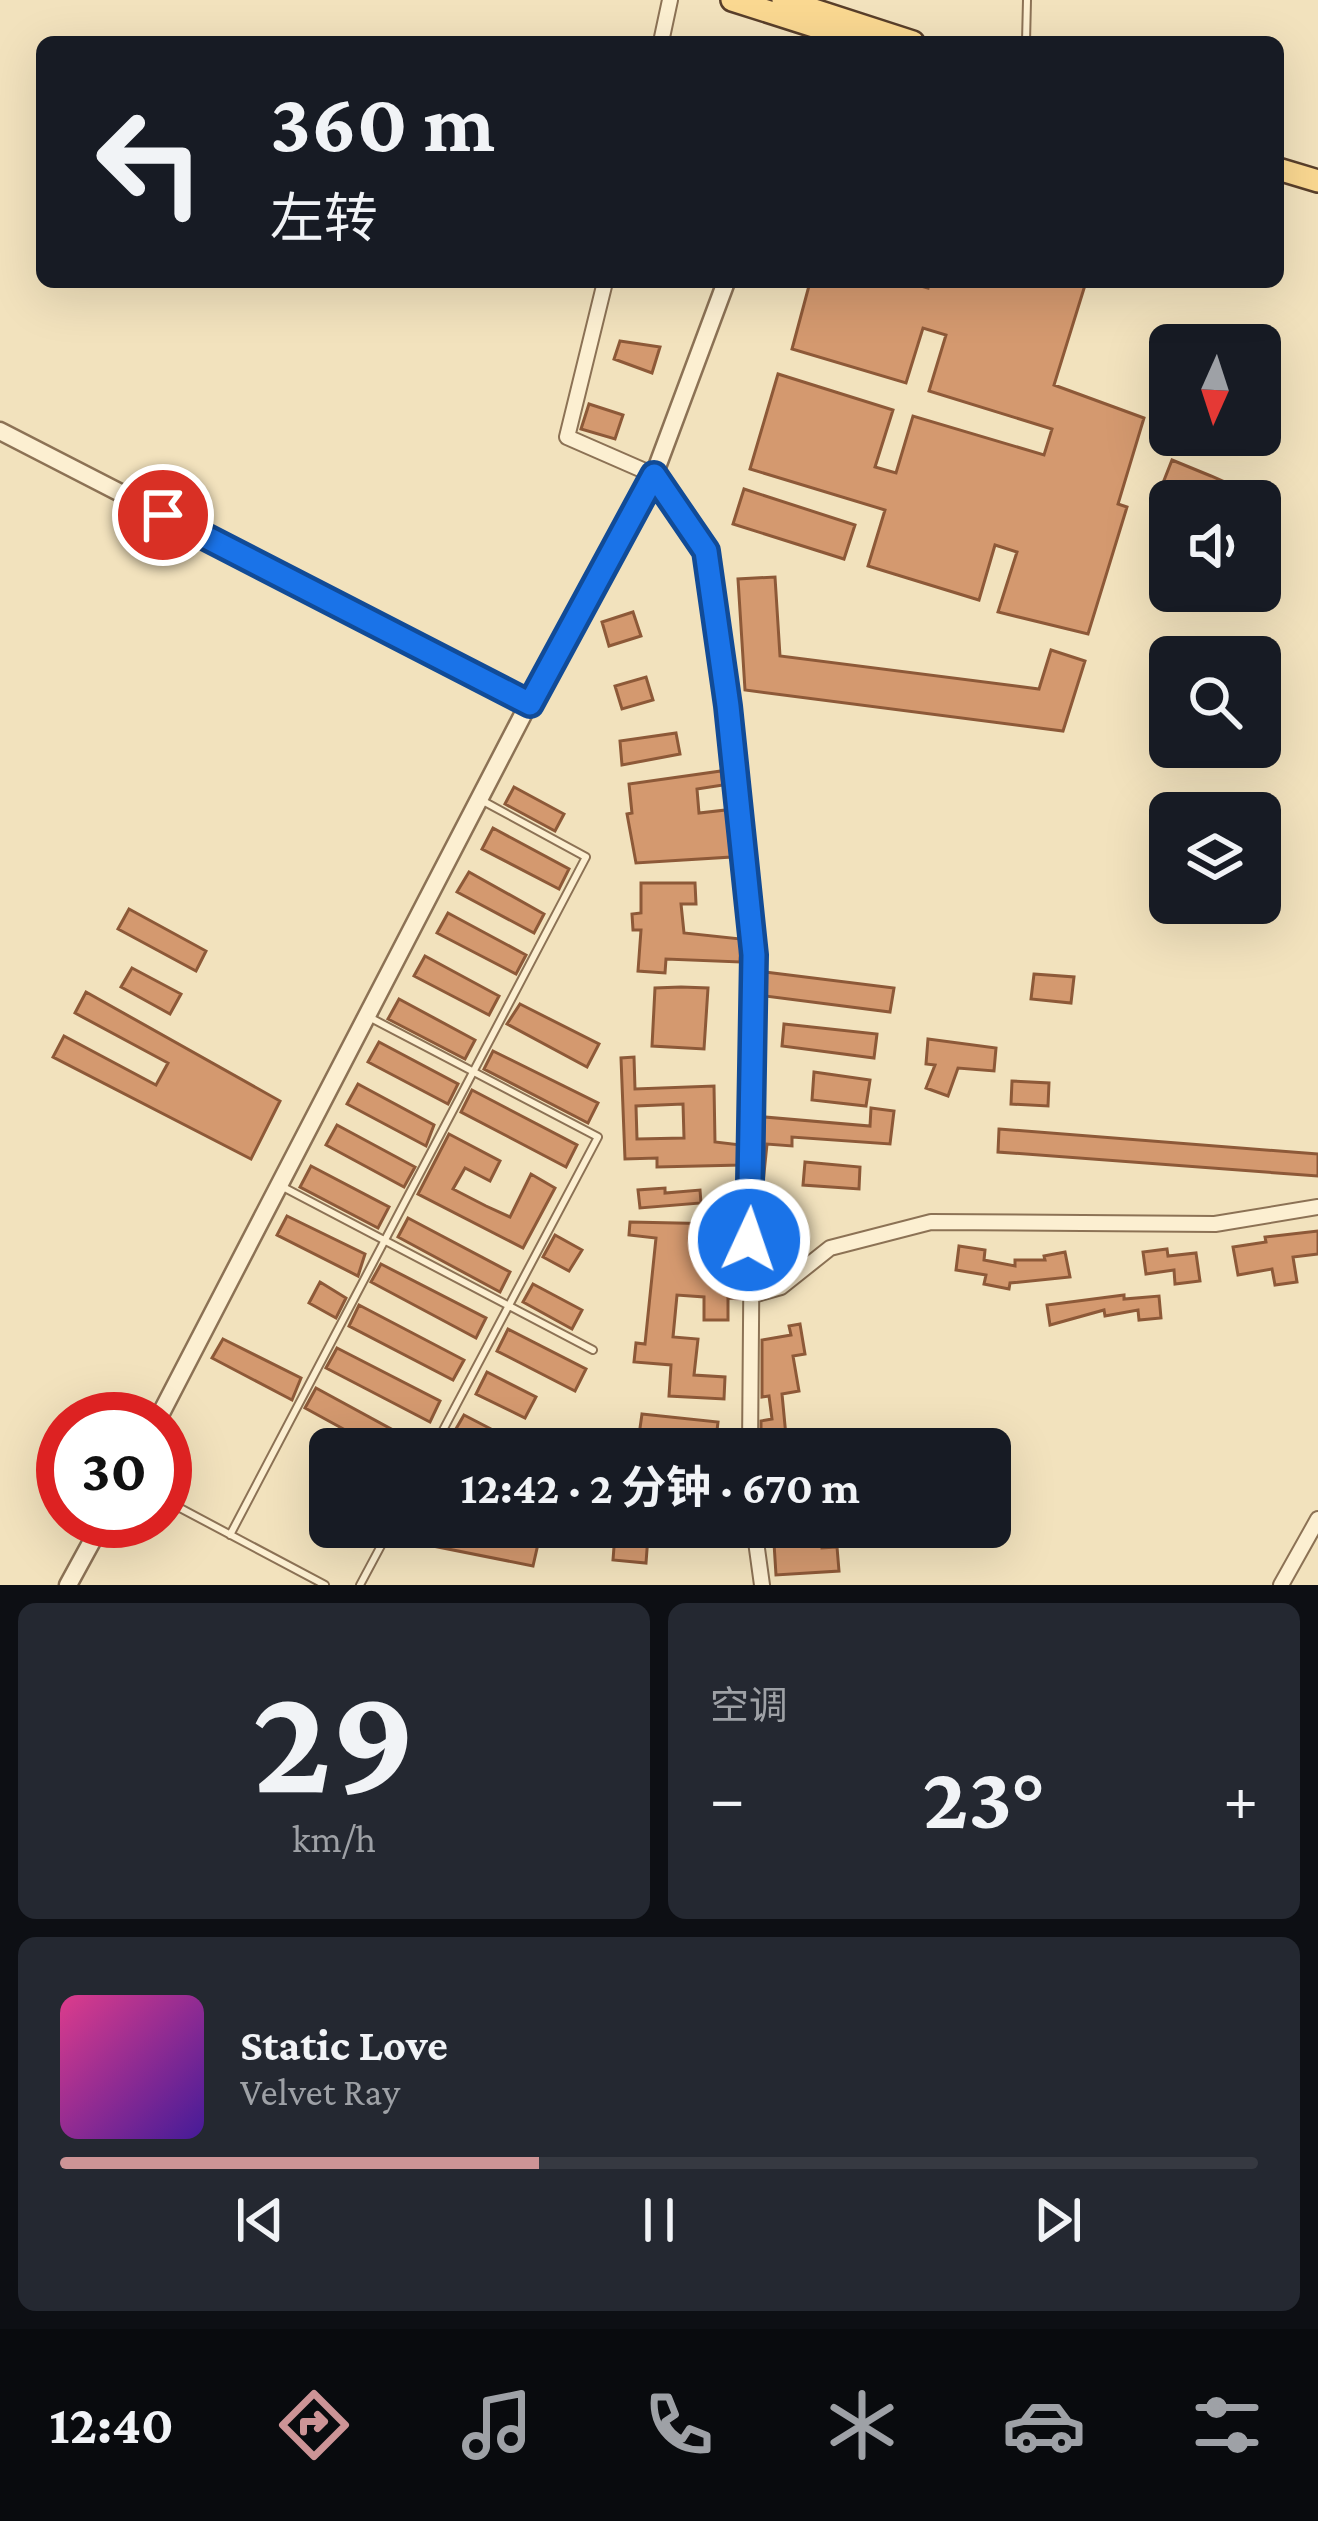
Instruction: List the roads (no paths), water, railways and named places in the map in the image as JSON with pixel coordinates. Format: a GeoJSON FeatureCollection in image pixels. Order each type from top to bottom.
{"type":"FeatureCollection","features":[{"type":"Feature","properties":{"kind":"main road"},"geometry":{"type":"LineString","coordinates":[[732,0],[888,36]]}},
{"type":"Feature","properties":{"kind":"main road"},"geometry":{"type":"LineString","coordinates":[[797,14],[849,36]]}},
{"type":"Feature","properties":{"kind":"main road"},"geometry":{"type":"LineString","coordinates":[[1284,156],[1318,166]]}},
{"type":"Feature","properties":{"kind":"main road"},"geometry":{"type":"LineString","coordinates":[[1284,171],[1318,181]]}},
{"type":"Feature","properties":{"kind":"street"},"geometry":{"type":"LineString","coordinates":[[662,36],[670,0]]}},
{"type":"Feature","properties":{"kind":"street"},"geometry":{"type":"LineString","coordinates":[[604,288],[567,436],[654,475],[706,551],[728,706],[754,955],[750,1428]]}},
{"type":"Feature","properties":{"kind":"street"},"geometry":{"type":"LineString","coordinates":[[172,1392],[654,475],[724,288]]}},
{"type":"Feature","properties":{"kind":"street"},"geometry":{"type":"LineString","coordinates":[[0,431],[530,704]]}},
{"type":"Feature","properties":{"kind":"street"},"geometry":{"type":"LineString","coordinates":[[753,1295],[781,1287],[830,1248],[931,1222],[1215,1224],[1318,1207]]}},
{"type":"Feature","properties":{"kind":"street"},"geometry":{"type":"LineString","coordinates":[[1281,1585],[1318,1519]]}},
{"type":"Feature","properties":{"kind":"street"},"geometry":{"type":"LineString","coordinates":[[68,1585],[89,1548]]}},
{"type":"Feature","properties":{"kind":"street"},"geometry":{"type":"LineString","coordinates":[[757,1548],[762,1585]]}},
{"type":"Feature","properties":{"kind":"lane"},"geometry":{"type":"LineString","coordinates":[[1026,36],[1027,0]]}},
{"type":"Feature","properties":{"kind":"lane"},"geometry":{"type":"LineString","coordinates":[[230,1535],[586,857],[480,799]]}},
{"type":"Feature","properties":{"kind":"lane"},"geometry":{"type":"LineString","coordinates":[[366,1016],[598,1137],[444,1428]]}},
{"type":"Feature","properties":{"kind":"lane"},"geometry":{"type":"LineString","coordinates":[[279,1185],[593,1350]]}},
{"type":"Feature","properties":{"kind":"lane"},"geometry":{"type":"LineString","coordinates":[[192,1515],[325,1585]]}},
{"type":"Feature","properties":{"kind":"lane"},"geometry":{"type":"LineString","coordinates":[[360,1585],[380,1548]]}}]}
